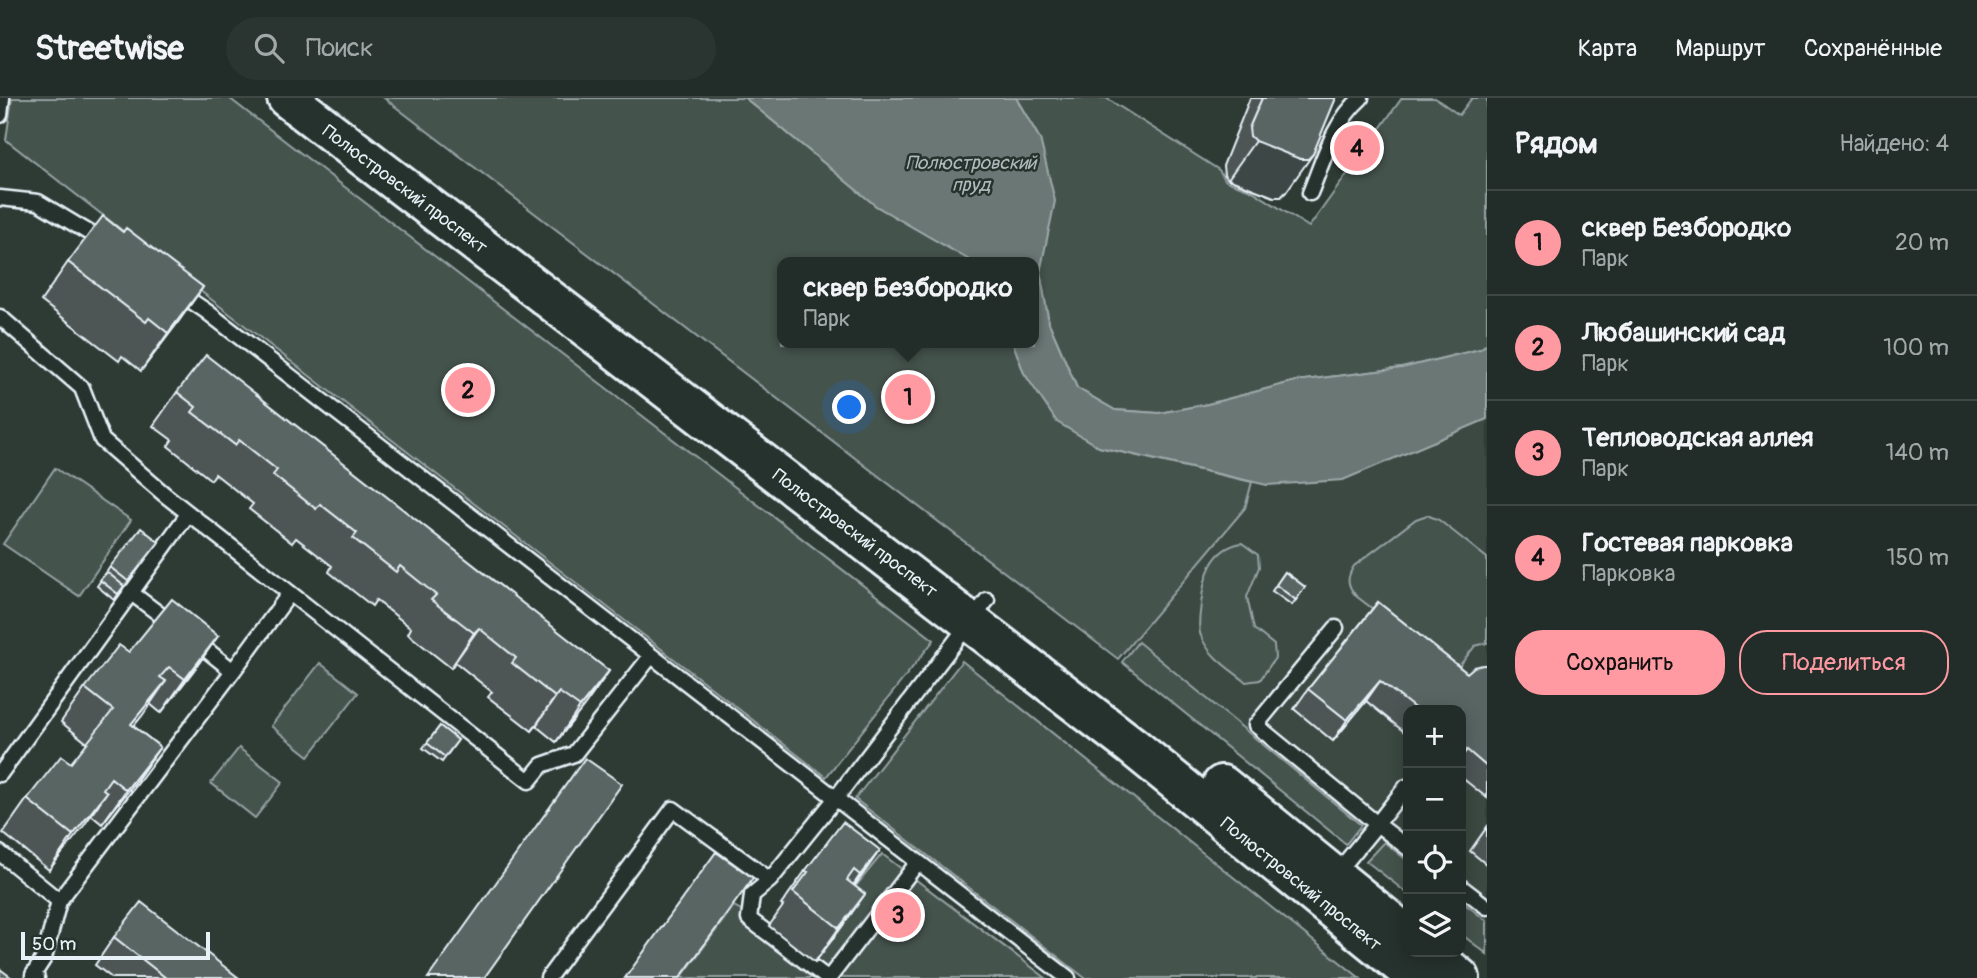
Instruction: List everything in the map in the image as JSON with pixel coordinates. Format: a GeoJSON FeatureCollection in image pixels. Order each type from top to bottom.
{"type":"FeatureCollection","features":[{"type":"Feature","properties":{"kind":"main road","name":"Полюстровский проспект"},"geometry":{"type":"LineString","coordinates":[[287,98],[979,611],[1148,725],[1326,887],[1417,978]]}},
{"type":"Feature","properties":{"kind":"main road","name":"Полюстровский проспект"},"geometry":{"type":"LineString","coordinates":[[330,98],[979,611]]}},
{"type":"Feature","properties":{"kind":"main road","name":"Полюстровский проспект"},"geometry":{"type":"LineString","coordinates":[[1326,887],[1403,933]]}},
{"type":"Feature","properties":{"kind":"main road"},"geometry":{"type":"LineString","coordinates":[[1434,957],[1460,978]]}},
{"type":"Feature","properties":{"kind":"lane"},"geometry":{"type":"LineString","coordinates":[[0,115],[2,98]]}},
{"type":"Feature","properties":{"kind":"lane"},"geometry":{"type":"LineString","coordinates":[[1310,193],[1335,131],[1342,118],[1361,98]]}},
{"type":"Feature","properties":{"kind":"lane"},"geometry":{"type":"LineString","coordinates":[[0,198],[38,202],[118,251]]}},
{"type":"Feature","properties":{"kind":"lane"},"geometry":{"type":"LineString","coordinates":[[162,281],[206,311],[1068,978]]}},
{"type":"Feature","properties":{"kind":"lane"},"geometry":{"type":"LineString","coordinates":[[0,317],[82,388],[102,440],[188,514],[529,781],[542,765],[574,754],[652,656]]}},
{"type":"Feature","properties":{"kind":"lane"},"geometry":{"type":"LineString","coordinates":[[0,774],[188,514]]}},
{"type":"Feature","properties":{"kind":"lane"},"geometry":{"type":"LineString","coordinates":[[130,592],[233,671]]}},
{"type":"Feature","properties":{"kind":"lane"},"geometry":{"type":"LineString","coordinates":[[34,977],[44,958],[59,901],[290,593]]}},
{"type":"Feature","properties":{"kind":"lane"},"geometry":{"type":"LineString","coordinates":[[918,862],[828,978],[749,919],[752,895],[770,880],[836,798],[979,611]]}},
{"type":"Feature","properties":{"kind":"lane"},"geometry":{"type":"LineString","coordinates":[[1335,628],[1255,725],[1403,844]]}},
{"type":"Feature","properties":{"kind":"lane"},"geometry":{"type":"LineString","coordinates":[[1326,887],[1403,791]]}},
{"type":"Feature","properties":{"kind":"lane"},"geometry":{"type":"LineString","coordinates":[[548,978],[673,809],[770,880]]}},
{"type":"Feature","properties":{"kind":"lane"},"geometry":{"type":"LineString","coordinates":[[0,853],[59,901]]}},
{"type":"Feature","properties":{"kind":"lane"},"geometry":{"type":"LineString","coordinates":[[1466,891],[1487,907]]}},
{"type":"Feature","properties":{"kind":"shaded area"},"geometry":{"type":"Polygon","coordinates":[[[12,98],[229,98],[934,640],[826,777],[6,140],[12,98]]]}},
{"type":"Feature","properties":{"kind":"shaded area"},"geometry":{"type":"Polygon","coordinates":[[[384,98],[745,98],[876,206],[964,257],[777,257],[777,348],[1015,348],[1024,373],[1099,447],[1252,482],[1245,508],[1118,659],[384,98]]]}},
{"type":"Feature","properties":{"kind":"shaded area"},"geometry":{"type":"Polygon","coordinates":[[[1016,98],[1106,98],[1219,170],[1226,181],[1251,190],[1309,227],[1402,98],[1435,98],[1459,115],[1472,98],[1487,98],[1487,344],[1480,349],[1402,368],[1296,381],[1208,404],[1159,413],[1115,410],[1077,388],[1049,323],[1040,272],[1046,239],[1040,139],[1016,98]]]}},
{"type":"Feature","properties":{"kind":"shaded area"},"geometry":{"type":"Polygon","coordinates":[[[1487,419],[1487,942],[1466,925],[1466,705],[1403,705],[1403,874],[1125,651],[1245,508],[1252,482],[1267,485],[1343,480],[1487,419]]]}},
{"type":"Feature","properties":{"kind":"shaded area"},"geometry":{"type":"Polygon","coordinates":[[[55,468],[131,520],[79,596],[3,544],[55,468]]]}},
{"type":"Feature","properties":{"kind":"shaded area"},"geometry":{"type":"Polygon","coordinates":[[[1427,515],[1439,520],[1487,558],[1487,643],[1475,646],[1460,665],[1449,667],[1356,596],[1349,585],[1354,566],[1416,519],[1427,515]]]}},
{"type":"Feature","properties":{"kind":"shaded area"},"geometry":{"type":"Polygon","coordinates":[[[1242,543],[1258,555],[1259,567],[1247,597],[1254,629],[1274,645],[1275,658],[1260,680],[1246,682],[1209,650],[1201,636],[1199,625],[1204,584],[1211,565],[1223,551],[1242,543]]]}},
{"type":"Feature","properties":{"kind":"shaded area"},"geometry":{"type":"Polygon","coordinates":[[[1138,642],[1361,825],[1346,844],[1122,662],[1138,642]]]}},
{"type":"Feature","properties":{"kind":"shaded area"},"geometry":{"type":"Polygon","coordinates":[[[962,661],[1360,978],[1085,978],[855,799],[962,661]]]}},
{"type":"Feature","properties":{"kind":"shaded area"},"geometry":{"type":"Polygon","coordinates":[[[320,663],[358,693],[309,756],[271,726],[320,663]]]}},
{"type":"Feature","properties":{"kind":"shaded area"},"geometry":{"type":"Polygon","coordinates":[[[239,748],[283,782],[255,818],[211,783],[239,748]]]}},
{"type":"Feature","properties":{"kind":"shaded area"},"geometry":{"type":"Polygon","coordinates":[[[1384,842],[1403,857],[1403,890],[1366,861],[1384,842]]]}},
{"type":"Feature","properties":{"kind":"shaded area"},"geometry":{"type":"Polygon","coordinates":[[[882,854],[1046,978],[681,978],[734,906],[769,926],[837,909],[882,854]]]}},
{"type":"Feature","properties":{"kind":"shaded area"},"geometry":{"type":"Polygon","coordinates":[[[1466,905],[1487,921],[1487,954],[1466,938],[1466,905]]]}},
{"type":"Feature","properties":{"kind":"water","name":"Полюстровский пруд"},"geometry":{"type":"Polygon","coordinates":[[[745,98],[1016,98],[1040,139],[1055,201],[1040,272],[1049,323],[1077,388],[1115,410],[1159,413],[1208,404],[1296,381],[1402,368],[1480,349],[1487,344],[1487,419],[1343,480],[1267,485],[1099,447],[1057,422],[1024,373],[1015,348],[1039,348],[1039,257],[964,257],[876,206],[745,98]]]}},
{"type":"Feature","properties":{"kind":"building"},"geometry":{"type":"Polygon","coordinates":[[[1262,98],[1336,98],[1313,154],[1308,159],[1300,159],[1255,141],[1250,136],[1249,128],[1262,98]]]}},
{"type":"Feature","properties":{"kind":"building"},"geometry":{"type":"Polygon","coordinates":[[[103,216],[123,232],[126,228],[203,287],[168,333],[149,318],[146,322],[68,262],[103,216]]]}},
{"type":"Feature","properties":{"kind":"building"},"geometry":{"type":"Polygon","coordinates":[[[206,355],[609,671],[580,707],[559,692],[555,697],[512,663],[516,658],[479,628],[474,633],[431,600],[436,595],[400,566],[396,572],[353,538],[357,533],[320,504],[316,509],[273,475],[277,470],[239,440],[235,445],[192,412],[196,407],[177,392],[206,355]]]}},
{"type":"Feature","properties":{"kind":"building"},"geometry":{"type":"Polygon","coordinates":[[[141,528],[159,542],[128,581],[110,567],[141,528]]]}},
{"type":"Feature","properties":{"kind":"building"},"geometry":{"type":"Polygon","coordinates":[[[107,572],[124,586],[118,594],[100,580],[107,572]]]}},
{"type":"Feature","properties":{"kind":"building"},"geometry":{"type":"Polygon","coordinates":[[[1285,572],[1305,587],[1296,600],[1276,585],[1285,572]]]}},
{"type":"Feature","properties":{"kind":"building"},"geometry":{"type":"Polygon","coordinates":[[[172,599],[218,636],[185,679],[169,667],[160,677],[166,681],[131,724],[160,747],[126,790],[111,778],[103,789],[107,792],[73,835],[27,799],[61,756],[71,763],[113,710],[85,688],[119,645],[129,652],[172,599]]]}},
{"type":"Feature","properties":{"kind":"building"},"geometry":{"type":"Polygon","coordinates":[[[1378,602],[1467,673],[1474,667],[1487,665],[1487,767],[1466,751],[1466,705],[1411,705],[1380,681],[1347,720],[1308,689],[1378,602]]]}},
{"type":"Feature","properties":{"kind":"building"},"geometry":{"type":"Polygon","coordinates":[[[440,726],[458,740],[445,757],[427,743],[440,726]]]}},
{"type":"Feature","properties":{"kind":"building"},"geometry":{"type":"Polygon","coordinates":[[[585,758],[622,784],[484,978],[428,978],[585,758]]]}},
{"type":"Feature","properties":{"kind":"building"},"geometry":{"type":"Polygon","coordinates":[[[843,822],[880,850],[860,875],[854,870],[847,880],[865,894],[839,928],[793,892],[808,872],[805,871],[843,822]]]}},
{"type":"Feature","properties":{"kind":"building"},"geometry":{"type":"Polygon","coordinates":[[[716,852],[753,878],[680,978],[625,978],[716,852]]]}},
{"type":"Feature","properties":{"kind":"building"},"geometry":{"type":"Polygon","coordinates":[[[141,902],[239,978],[166,978],[114,937],[141,902]]]}},
{"type":"Feature","properties":{"kind":"building"},"geometry":{"type":"Polygon","coordinates":[[[0,969],[12,978],[0,978],[0,969]]]}},
{"type":"Feature","properties":{"kind":"place","name":"Гостевая парковка"},"geometry":{"type":"Point","coordinates":[1357,148]}},
{"type":"Feature","properties":{"kind":"place","name":"Любашинский сад"},"geometry":{"type":"Point","coordinates":[468,390]}},
{"type":"Feature","properties":{"kind":"place","name":"сквер Безбородко"},"geometry":{"type":"Point","coordinates":[908,397]}},
{"type":"Feature","properties":{"kind":"place","name":"Тепловодская аллея"},"geometry":{"type":"Point","coordinates":[898,915]}}]}
